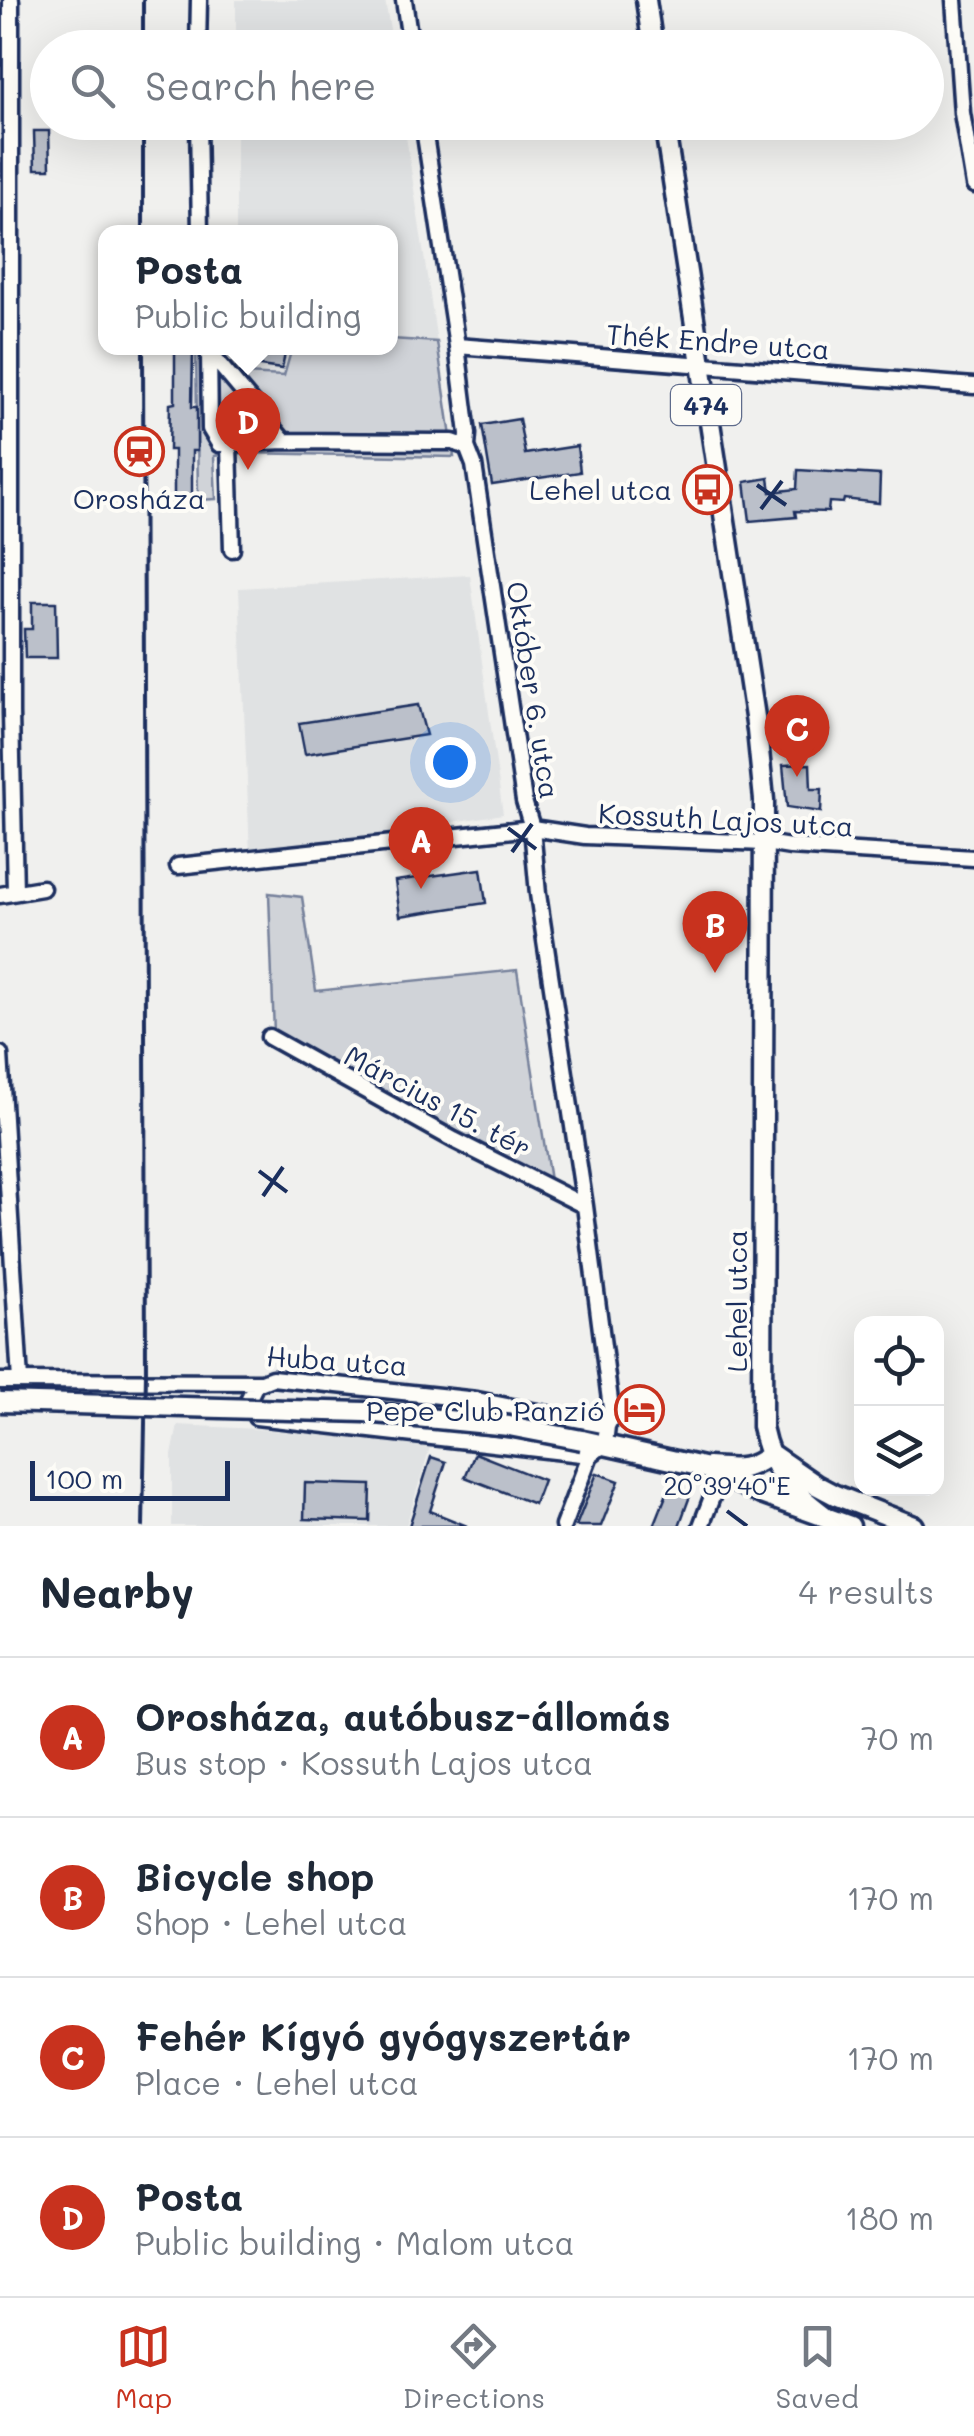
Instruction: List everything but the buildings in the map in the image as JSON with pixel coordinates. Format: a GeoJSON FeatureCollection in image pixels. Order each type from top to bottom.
{"type":"FeatureCollection","features":[{"type":"Feature","properties":{"kind":"main road"},"geometry":{"type":"LineString","coordinates":[[646,0],[650,30]]}},
{"type":"Feature","properties":{"kind":"main road","name":"Lehel utca"},"geometry":{"type":"LineString","coordinates":[[667,140],[757,730],[764,800],[762,1427],[770,1454]]}},
{"type":"Feature","properties":{"kind":"main road"},"geometry":{"type":"LineString","coordinates":[[0,1402],[365,1412],[510,1426],[596,1441]]}},
{"type":"Feature","properties":{"kind":"main road","name":"Huba utca"},"geometry":{"type":"LineString","coordinates":[[596,1441],[711,1472],[850,1526]]}},
{"type":"Feature","properties":{"kind":"main road"},"geometry":{"type":"LineString","coordinates":[[711,1472],[745,1469],[770,1454],[825,1490],[914,1526]]}},
{"type":"Feature","properties":{"kind":"main road","name":"Huba utca"},"geometry":{"type":"LineString","coordinates":[[770,1454],[788,1486],[825,1516]]}},
{"type":"Feature","properties":{"kind":"street"},"geometry":{"type":"LineString","coordinates":[[12,0],[5,713],[8,894],[42,888]]}},
{"type":"Feature","properties":{"kind":"street"},"geometry":{"type":"LineString","coordinates":[[198,30],[199,0]]}},
{"type":"Feature","properties":{"kind":"street"},"geometry":{"type":"LineString","coordinates":[[404,0],[409,30]]}},
{"type":"Feature","properties":{"kind":"street"},"geometry":{"type":"LineString","coordinates":[[954,0],[962,113],[974,185]]}},
{"type":"Feature","properties":{"kind":"street"},"geometry":{"type":"LineString","coordinates":[[198,140],[200,225]]}},
{"type":"Feature","properties":{"kind":"street","name":"Október 6. utca"},"geometry":{"type":"LineString","coordinates":[[426,140],[458,346],[467,447],[474,465],[524,801],[532,828],[538,894],[585,1206],[612,1416],[596,1441]]}},
{"type":"Feature","properties":{"kind":"street","name":"Thék Endre utca"},"geometry":{"type":"LineString","coordinates":[[458,346],[974,386]]}},
{"type":"Feature","properties":{"kind":"street"},"geometry":{"type":"LineString","coordinates":[[209,355],[210,430],[224,444],[232,549]]}},
{"type":"Feature","properties":{"kind":"street"},"geometry":{"type":"LineString","coordinates":[[213,355],[284,441]]}},
{"type":"Feature","properties":{"kind":"street"},"geometry":{"type":"LineString","coordinates":[[224,444],[453,442],[467,447]]}},
{"type":"Feature","properties":{"kind":"street","name":"Kossuth Lajos utca"},"geometry":{"type":"LineString","coordinates":[[178,866],[532,828],[585,836],[765,843],[974,858]]}},
{"type":"Feature","properties":{"kind":"street","name":"Március 15. tér"},"geometry":{"type":"LineString","coordinates":[[270,1036],[454,1140],[585,1206]]}},
{"type":"Feature","properties":{"kind":"street"},"geometry":{"type":"LineString","coordinates":[[0,1054],[20,1381]]}},
{"type":"Feature","properties":{"kind":"street","name":"Huba utca"},"geometry":{"type":"LineString","coordinates":[[0,1381],[259,1382],[272,1378],[477,1400],[596,1441]]}},
{"type":"Feature","properties":{"kind":"street","name":"Huba utca"},"geometry":{"type":"LineString","coordinates":[[259,1382],[250,1398],[256,1417],[596,1441]]}},
{"type":"Feature","properties":{"kind":"street"},"geometry":{"type":"LineString","coordinates":[[563,1526],[596,1441]]}},
{"type":"Feature","properties":{"kind":"street"},"geometry":{"type":"LineString","coordinates":[[701,1526],[711,1472]]}},
{"type":"Feature","properties":{"kind":"shaded area"},"geometry":{"type":"Polygon","coordinates":[[[236,0],[385,0],[390,30],[236,30],[236,0]]]}},
{"type":"Feature","properties":{"kind":"shaded area"},"geometry":{"type":"Polygon","coordinates":[[[236,140],[407,140],[437,342],[398,339],[398,225],[236,225],[236,140]]]}},
{"type":"Feature","properties":{"kind":"shaded area"},"geometry":{"type":"Polygon","coordinates":[[[398,339],[437,342],[454,457],[237,453],[214,456],[216,499],[198,500],[196,355],[244,355],[243,374],[284,376],[290,355],[398,355],[398,339]]]}},
{"type":"Feature","properties":{"kind":"shaded area"},"geometry":{"type":"Polygon","coordinates":[[[244,355],[290,355],[284,376],[243,375],[244,355]]]}},
{"type":"Feature","properties":{"kind":"shaded area"},"geometry":{"type":"Polygon","coordinates":[[[470,575],[503,814],[250,855],[239,588],[470,575]]]}},
{"type":"Feature","properties":{"kind":"shaded area"},"geometry":{"type":"Polygon","coordinates":[[[269,893],[302,897],[316,991],[517,970],[552,1193],[274,1034],[269,893]]]}},
{"type":"Feature","properties":{"kind":"shaded area"},"geometry":{"type":"Polygon","coordinates":[[[178,1425],[431,1444],[406,1526],[172,1526],[172,1455],[178,1425]]]}},
{"type":"Feature","properties":{"kind":"railway"},"geometry":{"type":"LineString","coordinates":[[143,0],[143,30]]}},
{"type":"Feature","properties":{"kind":"railway"},"geometry":{"type":"LineString","coordinates":[[143,140],[143,225]]}},
{"type":"Feature","properties":{"kind":"railway"},"geometry":{"type":"LineString","coordinates":[[143,355],[143,1526]]}},
{"type":"Feature","properties":{"kind":"place","name":"Orosháza"},"geometry":{"type":"Point","coordinates":[139,451]}},
{"type":"Feature","properties":{"kind":"place","name":"Posta"},"geometry":{"type":"Point","coordinates":[248,470]}},
{"type":"Feature","properties":{"kind":"place","name":"Lehel utca"},"geometry":{"type":"Point","coordinates":[707,489]}},
{"type":"Feature","properties":{"kind":"place","name":"Fehér Kígyó gyógyszertár"},"geometry":{"type":"Point","coordinates":[797,777]}},
{"type":"Feature","properties":{"kind":"place","name":"Orosháza, autóbusz-állomás"},"geometry":{"type":"Point","coordinates":[421,889]}},
{"type":"Feature","properties":{"kind":"place","name":"Bicycle shop"},"geometry":{"type":"Point","coordinates":[715,973]}},
{"type":"Feature","properties":{"kind":"place","name":"Pepe Club Panzió"},"geometry":{"type":"Point","coordinates":[639,1410]}}]}
